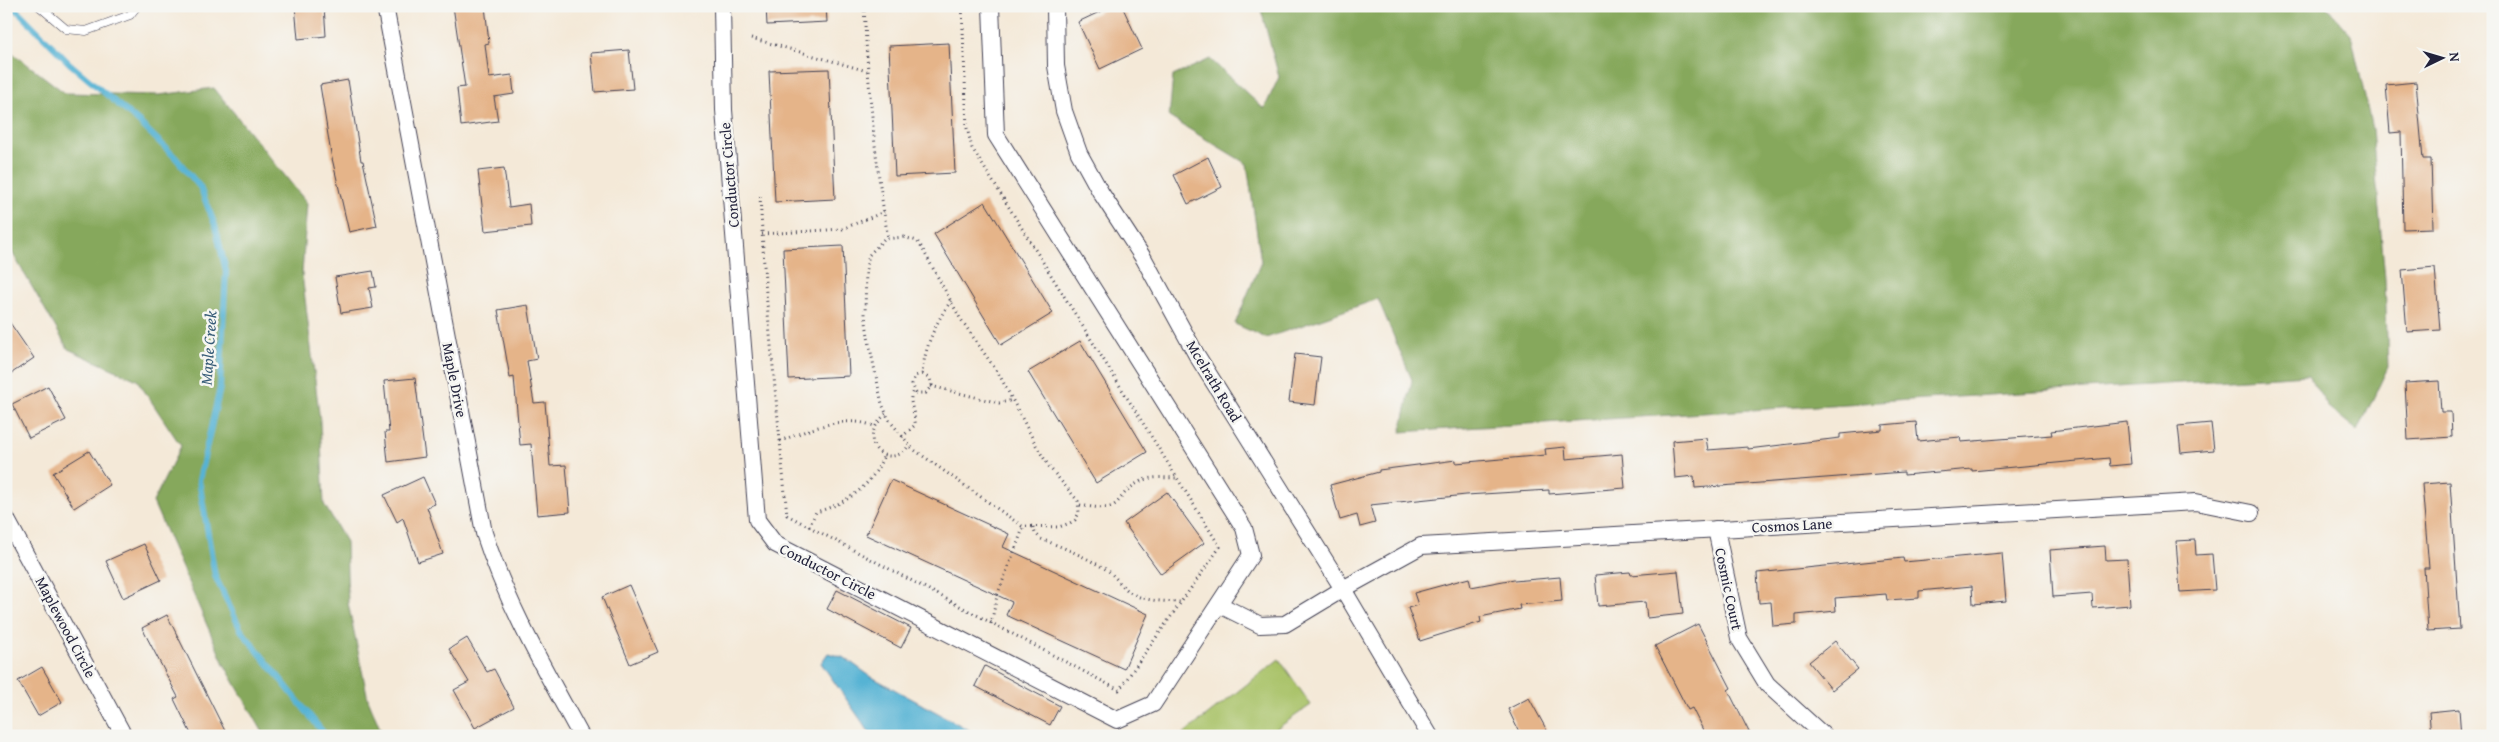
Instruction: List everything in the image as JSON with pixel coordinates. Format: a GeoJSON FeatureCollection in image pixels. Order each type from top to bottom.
{"type":"FeatureCollection","features":[{"type":"Feature","properties":{"kind":"street","name":"Maple Drive"},"geometry":{"type":"LineString","coordinates":[[386,6],[484,533],[495,567],[509,600],[582,736]]}},
{"type":"Feature","properties":{"kind":"street","name":"Conductor Circle"},"geometry":{"type":"LineString","coordinates":[[722,6],[724,110],[757,520],[775,544],[1118,720],[1153,704],[1220,605],[1251,555],[1244,528],[996,135],[991,6]]}},
{"type":"Feature","properties":{"kind":"street","name":"Mcelrath Road"},"geometry":{"type":"LineString","coordinates":[[1055,6],[1056,66],[1064,111],[1079,153],[1101,193],[1144,259],[1196,354],[1343,589],[1430,736]]}},
{"type":"Feature","properties":{"kind":"street","name":"Cosmos Lane"},"geometry":{"type":"LineString","coordinates":[[1343,589],[1421,546],[2196,502],[2251,513]]}},
{"type":"Feature","properties":{"kind":"street","name":"Maplewood Circle"},"geometry":{"type":"LineString","coordinates":[[6,518],[124,736]]}},
{"type":"Feature","properties":{"kind":"street","name":"Cosmic Court"},"geometry":{"type":"LineString","coordinates":[[1716,529],[1739,638],[1767,684],[1824,736]]}},
{"type":"Feature","properties":{"kind":"street"},"geometry":{"type":"LineString","coordinates":[[1220,605],[1260,625],[1285,624],[1343,589]]}},
{"type":"Feature","properties":{"kind":"lane"},"geometry":{"type":"LineString","coordinates":[[39,6],[66,29],[86,31],[130,15],[137,6]]}},
{"type":"Feature","properties":{"kind":"path"},"geometry":{"type":"LineString","coordinates":[[864,6],[867,71],[888,238]]}},
{"type":"Feature","properties":{"kind":"path"},"geometry":{"type":"LineString","coordinates":[[760,196],[787,515],[1119,690],[1220,547],[972,148],[968,128],[962,6]]}},
{"type":"Feature","properties":{"kind":"path"},"geometry":{"type":"LineString","coordinates":[[751,38],[867,71]]}},
{"type":"Feature","properties":{"kind":"path"},"geometry":{"type":"LineString","coordinates":[[762,234],[842,228],[884,212]]}},
{"type":"Feature","properties":{"kind":"path"},"geometry":{"type":"LineString","coordinates":[[1080,505],[1075,520],[1059,528],[1024,526],[1007,516],[910,445],[902,437],[886,414],[882,404],[868,343],[865,284],[869,255],[884,239],[904,237],[917,241],[960,318],[1000,376],[1041,454],[1080,505],[1104,509],[1114,507],[1143,480],[1177,478]]}},
{"type":"Feature","properties":{"kind":"path"},"geometry":{"type":"LineString","coordinates":[[922,374],[924,359],[938,319],[951,300]]}},
{"type":"Feature","properties":{"kind":"path"},"geometry":{"type":"LineString","coordinates":[[913,391],[926,394],[931,386],[930,379],[922,374]]}},
{"type":"Feature","properties":{"kind":"path"},"geometry":{"type":"LineString","coordinates":[[902,437],[915,424],[915,413],[911,399],[913,391],[912,380],[922,374]]}},
{"type":"Feature","properties":{"kind":"path"},"geometry":{"type":"LineString","coordinates":[[931,386],[999,403],[1013,400]]}},
{"type":"Feature","properties":{"kind":"path"},"geometry":{"type":"LineString","coordinates":[[886,414],[874,426],[871,435],[872,444],[884,454],[893,456],[902,454],[910,445]]}},
{"type":"Feature","properties":{"kind":"path"},"geometry":{"type":"LineString","coordinates":[[780,441],[830,424],[845,422],[874,426]]}},
{"type":"Feature","properties":{"kind":"path"},"geometry":{"type":"LineString","coordinates":[[809,527],[816,512],[850,500],[873,477],[884,454]]}},
{"type":"Feature","properties":{"kind":"path"},"geometry":{"type":"LineString","coordinates":[[991,624],[997,596],[1024,526]]}},
{"type":"Feature","properties":{"kind":"path"},"geometry":{"type":"LineString","coordinates":[[1033,528],[1035,534],[1040,539],[1085,558],[1108,571],[1127,590],[1146,599],[1181,602]]}},
{"type":"Feature","properties":{"kind":"green space"},"geometry":{"type":"Polygon","coordinates":[[[1260,6],[2326,6],[2351,34],[2372,129],[2385,279],[2388,367],[2358,431],[2328,407],[2308,375],[1401,432],[1412,380],[1378,299],[1266,338],[1235,324],[1261,262],[1247,164],[1169,117],[1173,76],[1210,59],[1264,109],[1279,77],[1260,6]]]}},
{"type":"Feature","properties":{"kind":"green space"},"geometry":{"type":"Polygon","coordinates":[[[6,48],[65,93],[159,95],[214,88],[307,203],[302,274],[320,421],[324,504],[346,542],[348,603],[368,699],[383,736],[265,736],[224,664],[153,502],[181,446],[137,380],[68,349],[6,242],[6,48]]]}},
{"type":"Feature","properties":{"kind":"green space"},"geometry":{"type":"Polygon","coordinates":[[[1279,659],[1311,705],[1266,736],[1181,736],[1279,659]]]}},
{"type":"Feature","properties":{"kind":"water"},"geometry":{"type":"Polygon","coordinates":[[[828,653],[845,658],[870,676],[980,736],[872,736],[821,663],[828,653]]]}},
{"type":"Feature","properties":{"kind":"building"},"geometry":{"type":"Polygon","coordinates":[[[295,6],[324,6],[326,36],[298,39],[295,6]]]}},
{"type":"Feature","properties":{"kind":"building"},"geometry":{"type":"Polygon","coordinates":[[[453,6],[485,6],[489,43],[485,44],[489,78],[512,75],[514,94],[494,97],[498,121],[461,126],[457,88],[465,87],[453,6]]]}},
{"type":"Feature","properties":{"kind":"building"},"geometry":{"type":"Polygon","coordinates":[[[766,6],[826,6],[827,22],[767,25],[766,6]]]}},
{"type":"Feature","properties":{"kind":"building"},"geometry":{"type":"Polygon","coordinates":[[[1112,6],[1122,6],[1142,49],[1100,69],[1078,22],[1112,6]]]}},
{"type":"Feature","properties":{"kind":"building"},"geometry":{"type":"Polygon","coordinates":[[[949,43],[955,173],[895,176],[889,46],[949,43]]]}},
{"type":"Feature","properties":{"kind":"building"},"geometry":{"type":"Polygon","coordinates":[[[629,50],[633,89],[595,92],[591,53],[629,50]]]}},
{"type":"Feature","properties":{"kind":"building"},"geometry":{"type":"Polygon","coordinates":[[[829,69],[835,199],[775,202],[769,71],[829,69]]]}},
{"type":"Feature","properties":{"kind":"building"},"geometry":{"type":"Polygon","coordinates":[[[348,80],[361,161],[363,161],[377,226],[349,232],[331,154],[320,85],[348,80]]]}},
{"type":"Feature","properties":{"kind":"building"},"geometry":{"type":"Polygon","coordinates":[[[2416,82],[2423,159],[2431,159],[2433,228],[2403,229],[2401,132],[2390,133],[2386,85],[2416,82]]]}},
{"type":"Feature","properties":{"kind":"building"},"geometry":{"type":"Polygon","coordinates":[[[1208,157],[1222,187],[1188,204],[1174,175],[1208,157]]]}},
{"type":"Feature","properties":{"kind":"building"},"geometry":{"type":"Polygon","coordinates":[[[504,168],[509,207],[529,204],[531,226],[485,231],[478,171],[504,168]]]}},
{"type":"Feature","properties":{"kind":"building"},"geometry":{"type":"Polygon","coordinates":[[[985,202],[1053,313],[1001,345],[934,234],[985,202]]]}},
{"type":"Feature","properties":{"kind":"building"},"geometry":{"type":"Polygon","coordinates":[[[843,246],[849,376],[789,379],[783,249],[843,246]]]}},
{"type":"Feature","properties":{"kind":"building"},"geometry":{"type":"Polygon","coordinates":[[[2435,267],[2440,330],[2407,332],[2402,270],[2435,267]]]}},
{"type":"Feature","properties":{"kind":"building"},"geometry":{"type":"Polygon","coordinates":[[[373,271],[376,287],[369,288],[373,308],[341,313],[335,277],[373,271]]]}},
{"type":"Feature","properties":{"kind":"building"},"geometry":{"type":"Polygon","coordinates":[[[528,305],[537,359],[527,361],[534,403],[545,402],[550,466],[566,465],[570,512],[537,515],[531,444],[520,445],[514,377],[510,378],[498,310],[528,305]]]}},
{"type":"Feature","properties":{"kind":"building"},"geometry":{"type":"Polygon","coordinates":[[[6,317],[34,358],[6,377],[6,317]]]}},
{"type":"Feature","properties":{"kind":"building"},"geometry":{"type":"Polygon","coordinates":[[[1080,341],[1147,452],[1096,483],[1028,372],[1080,341]]]}},
{"type":"Feature","properties":{"kind":"building"},"geometry":{"type":"Polygon","coordinates":[[[1295,354],[1321,357],[1315,405],[1289,402],[1295,354]]]}},
{"type":"Feature","properties":{"kind":"building"},"geometry":{"type":"Polygon","coordinates":[[[415,378],[425,457],[388,462],[385,432],[389,432],[384,381],[415,378]]]}},
{"type":"Feature","properties":{"kind":"building"},"geometry":{"type":"Polygon","coordinates":[[[2439,381],[2441,412],[2451,412],[2452,437],[2408,440],[2405,383],[2439,381]]]}},
{"type":"Feature","properties":{"kind":"building"},"geometry":{"type":"Polygon","coordinates":[[[48,386],[66,420],[29,438],[12,404],[48,386]]]}},
{"type":"Feature","properties":{"kind":"building"},"geometry":{"type":"Polygon","coordinates":[[[1916,422],[1918,441],[1960,437],[1961,442],[2052,435],[2051,431],[2127,422],[2131,464],[2110,466],[2109,458],[1972,471],[1972,469],[1904,475],[1904,472],[1695,488],[1694,476],[1675,478],[1672,441],[1706,438],[1708,450],[1748,447],[1748,449],[1840,438],[1840,434],[1882,430],[1882,425],[1916,422]]]}},
{"type":"Feature","properties":{"kind":"building"},"geometry":{"type":"Polygon","coordinates":[[[2211,423],[2214,450],[2181,453],[2178,426],[2211,423]]]}},
{"type":"Feature","properties":{"kind":"building"},"geometry":{"type":"Polygon","coordinates":[[[1565,447],[1566,459],[1622,454],[1625,488],[1549,494],[1549,490],[1466,495],[1370,505],[1375,523],[1360,527],[1357,515],[1340,520],[1330,485],[1379,472],[1379,470],[1456,460],[1456,463],[1546,455],[1545,449],[1565,447]]]}},
{"type":"Feature","properties":{"kind":"building"},"geometry":{"type":"Polygon","coordinates":[[[89,451],[110,485],[74,508],[53,473],[89,451]]]}},
{"type":"Feature","properties":{"kind":"building"},"geometry":{"type":"Polygon","coordinates":[[[423,477],[435,504],[427,507],[443,554],[418,562],[403,518],[397,522],[384,495],[423,477]]]}},
{"type":"Feature","properties":{"kind":"building"},"geometry":{"type":"Polygon","coordinates":[[[891,480],[1009,534],[1003,547],[1148,614],[1124,669],[1006,615],[1012,602],[866,535],[891,480]]]}},
{"type":"Feature","properties":{"kind":"building"},"geometry":{"type":"Polygon","coordinates":[[[2450,482],[2460,629],[2428,631],[2424,568],[2429,568],[2422,484],[2450,482]]]}},
{"type":"Feature","properties":{"kind":"building"},"geometry":{"type":"Polygon","coordinates":[[[1167,492],[1204,543],[1161,574],[1124,523],[1167,492]]]}},
{"type":"Feature","properties":{"kind":"building"},"geometry":{"type":"Polygon","coordinates":[[[2195,540],[2196,555],[2212,554],[2215,590],[2180,592],[2176,541],[2195,540]]]}},
{"type":"Feature","properties":{"kind":"building"},"geometry":{"type":"Polygon","coordinates":[[[144,544],[161,580],[123,598],[106,561],[144,544]]]}},
{"type":"Feature","properties":{"kind":"building"},"geometry":{"type":"Polygon","coordinates":[[[2105,546],[2106,560],[2127,559],[2130,605],[2093,608],[2092,594],[2053,597],[2050,550],[2105,546]]]}},
{"type":"Feature","properties":{"kind":"building"},"geometry":{"type":"Polygon","coordinates":[[[2002,553],[2006,601],[1973,604],[1972,586],[1919,591],[1919,598],[1887,600],[1886,594],[1835,598],[1836,611],[1796,615],[1796,624],[1773,626],[1771,602],[1759,603],[1757,573],[1903,558],[1904,562],[2002,553]]]}},
{"type":"Feature","properties":{"kind":"building"},"geometry":{"type":"Polygon","coordinates":[[[1678,571],[1683,614],[1647,618],[1645,602],[1598,606],[1595,575],[1630,572],[1631,575],[1678,571]]]}},
{"type":"Feature","properties":{"kind":"building"},"geometry":{"type":"Polygon","coordinates":[[[1560,577],[1562,601],[1519,605],[1520,609],[1480,617],[1481,622],[1420,641],[1408,608],[1418,605],[1414,593],[1469,578],[1471,587],[1514,579],[1514,581],[1560,577]]]}},
{"type":"Feature","properties":{"kind":"building"},"geometry":{"type":"Polygon","coordinates":[[[629,585],[658,652],[630,664],[602,597],[629,585]]]}},
{"type":"Feature","properties":{"kind":"building"},"geometry":{"type":"Polygon","coordinates":[[[837,590],[911,628],[901,648],[827,609],[837,590]]]}},
{"type":"Feature","properties":{"kind":"building"},"geometry":{"type":"Polygon","coordinates":[[[167,615],[225,731],[214,736],[192,736],[174,699],[178,697],[142,628],[167,615]]]}},
{"type":"Feature","properties":{"kind":"building"},"geometry":{"type":"Polygon","coordinates":[[[1698,624],[1731,688],[1728,690],[1751,736],[1706,736],[1692,708],[1688,710],[1655,646],[1698,624]]]}},
{"type":"Feature","properties":{"kind":"building"},"geometry":{"type":"Polygon","coordinates":[[[467,638],[487,672],[494,669],[514,707],[475,728],[454,690],[469,682],[449,649],[467,638]]]}},
{"type":"Feature","properties":{"kind":"building"},"geometry":{"type":"Polygon","coordinates":[[[1835,641],[1858,669],[1832,690],[1809,662],[1835,641]]]}},
{"type":"Feature","properties":{"kind":"building"},"geometry":{"type":"Polygon","coordinates":[[[985,666],[1060,706],[1050,725],[975,686],[985,666]]]}},
{"type":"Feature","properties":{"kind":"building"},"geometry":{"type":"Polygon","coordinates":[[[42,667],[62,702],[38,716],[18,681],[42,667]]]}},
{"type":"Feature","properties":{"kind":"building"},"geometry":{"type":"Polygon","coordinates":[[[1529,698],[1550,736],[1521,736],[1508,709],[1529,698]]]}},
{"type":"Feature","properties":{"kind":"building"},"geometry":{"type":"Polygon","coordinates":[[[2459,709],[2461,736],[2431,736],[2429,712],[2459,709]]]}},
{"type":"Feature","properties":{"kind":"waterway","name":"Maple Creek"},"geometry":{"type":"LineString","coordinates":[[13,6],[69,63],[140,123],[175,157],[200,187],[215,225],[226,271],[220,388],[199,480],[215,576],[241,630],[326,736]]}}]}
